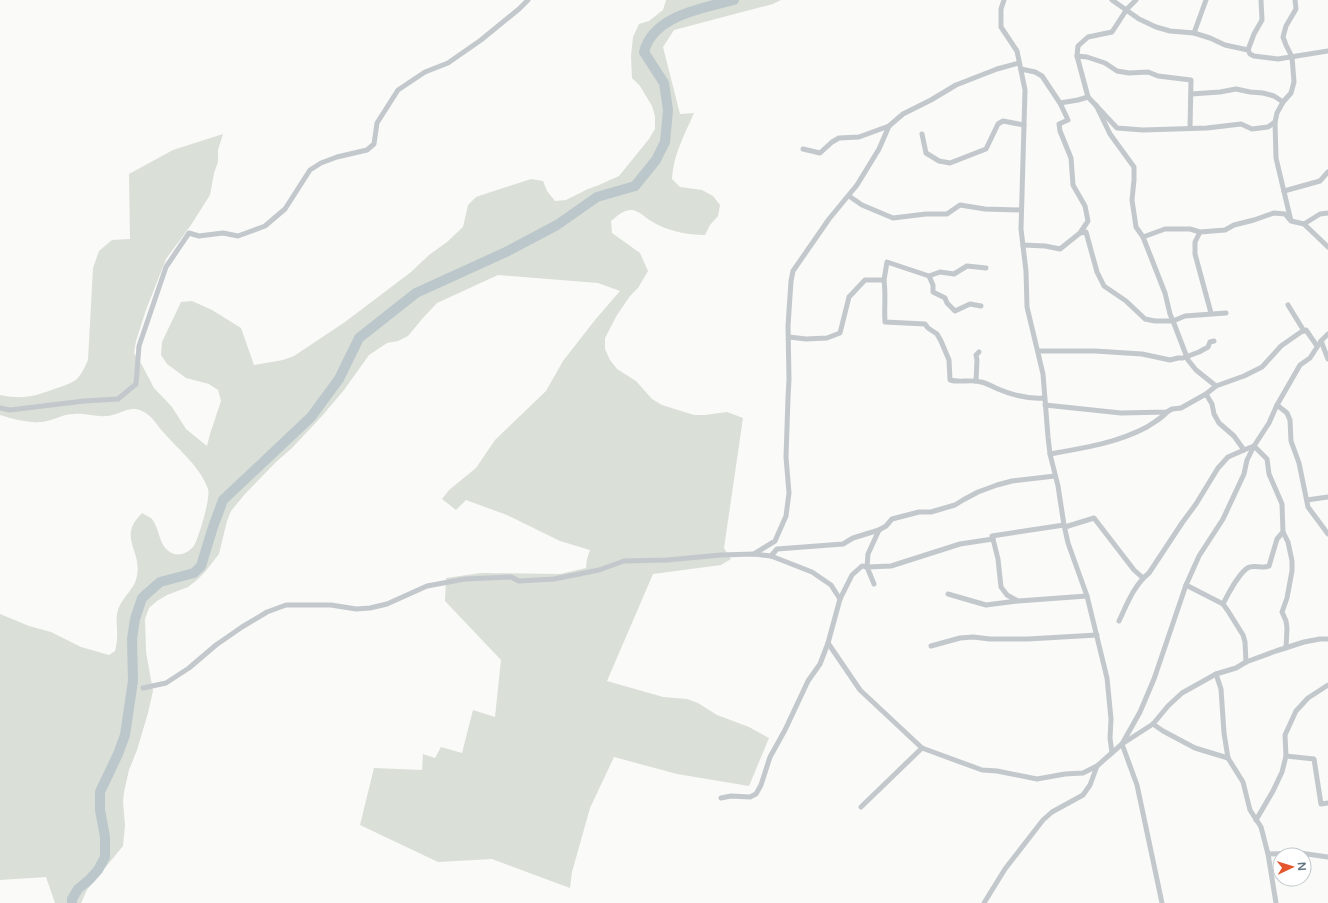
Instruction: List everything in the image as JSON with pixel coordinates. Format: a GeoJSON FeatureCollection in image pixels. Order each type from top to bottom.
{"type":"FeatureCollection","features":[{"type":"Feature","properties":{"kind":"street"},"geometry":{"type":"LineString","coordinates":[[0,408],[10,410],[84,401],[118,399],[136,384],[139,346],[166,267],[189,233],[199,236],[223,233],[238,236],[265,226],[285,209],[310,170],[321,163],[337,157],[367,150],[374,144],[377,123],[398,90],[425,72],[448,64],[519,10],[528,0]]}},
{"type":"Feature","properties":{"kind":"street"},"geometry":{"type":"LineString","coordinates":[[1004,0],[1001,9],[1001,27],[1017,51],[1025,90],[1021,229],[1026,271],[1027,307],[1043,374],[1050,454],[1058,486],[1064,526],[1068,543],[1087,596],[1107,678],[1112,753]]}},
{"type":"Feature","properties":{"kind":"street"},"geometry":{"type":"LineString","coordinates":[[1112,0],[1127,9],[1139,19],[1156,27],[1194,33],[1225,45],[1248,50],[1250,54],[1254,56],[1278,59],[1328,51]]}},
{"type":"Feature","properties":{"kind":"street"},"geometry":{"type":"LineString","coordinates":[[1136,0],[1127,9],[1112,32],[1088,37],[1078,46],[1077,56],[1088,97],[1117,128],[1143,130],[1241,124],[1252,130],[1268,127],[1275,122]]}},
{"type":"Feature","properties":{"kind":"street"},"geometry":{"type":"LineString","coordinates":[[1194,33],[1206,0]]}},
{"type":"Feature","properties":{"kind":"street"},"geometry":{"type":"LineString","coordinates":[[1248,50],[1254,34],[1262,20],[1261,0]]}},
{"type":"Feature","properties":{"kind":"street"},"geometry":{"type":"LineString","coordinates":[[1291,221],[1276,158],[1275,122],[1277,113],[1283,102],[1291,93],[1294,82],[1292,57],[1283,37],[1286,26],[1296,9],[1295,0]]}},
{"type":"Feature","properties":{"kind":"street"},"geometry":{"type":"LineString","coordinates":[[1077,56],[1087,57],[1105,63],[1117,71],[1129,73],[1148,72],[1158,76],[1191,80],[1190,128]]}},
{"type":"Feature","properties":{"kind":"street"},"geometry":{"type":"LineString","coordinates":[[754,554],[775,541],[786,516],[789,493],[786,457],[789,379],[788,326],[793,271],[829,219],[857,185],[879,149],[890,126],[903,114],[956,86],[997,69],[1019,62]]}},
{"type":"Feature","properties":{"kind":"street"},"geometry":{"type":"LineString","coordinates":[[1021,69],[1035,72],[1042,76],[1060,103],[1068,120],[1059,124],[1060,131],[1071,158],[1073,185],[1085,206],[1088,221],[1080,233],[1060,249],[1045,246],[1023,245]]}},
{"type":"Feature","properties":{"kind":"street"},"geometry":{"type":"LineString","coordinates":[[1191,94],[1220,92],[1236,89],[1274,96],[1283,102]]}},
{"type":"Feature","properties":{"kind":"street"},"geometry":{"type":"LineString","coordinates":[[1060,103],[1088,97]]}},
{"type":"Feature","properties":{"kind":"street"},"geometry":{"type":"LineString","coordinates":[[1096,105],[1110,134],[1134,167],[1132,200],[1136,227],[1143,237],[1165,293],[1170,314],[1174,321],[1186,356],[1190,364],[1216,386]]}},
{"type":"Feature","properties":{"kind":"street"},"geometry":{"type":"LineString","coordinates":[[922,134],[926,153],[939,161],[950,163],[986,149],[998,124],[1003,121],[1024,125]]}},
{"type":"Feature","properties":{"kind":"street"},"geometry":{"type":"LineString","coordinates":[[803,149],[820,152],[839,138],[859,137],[890,126]]}},
{"type":"Feature","properties":{"kind":"street"},"geometry":{"type":"LineString","coordinates":[[1284,191],[1320,181],[1328,172]]}},
{"type":"Feature","properties":{"kind":"street"},"geometry":{"type":"LineString","coordinates":[[849,196],[862,205],[893,218],[926,214],[947,214],[960,205],[985,209],[1021,210]]}},
{"type":"Feature","properties":{"kind":"street"},"geometry":{"type":"LineString","coordinates":[[1143,237],[1165,229],[1190,229],[1200,232],[1225,230],[1234,225],[1274,213],[1285,214],[1291,221],[1304,224],[1328,247]]}},
{"type":"Feature","properties":{"kind":"street"},"geometry":{"type":"LineString","coordinates":[[1304,224],[1320,214],[1328,213]]}},
{"type":"Feature","properties":{"kind":"street"},"geometry":{"type":"LineString","coordinates":[[1080,233],[1086,232],[1097,272],[1104,286],[1126,301],[1145,319],[1174,321],[1185,316],[1226,313]]}},
{"type":"Feature","properties":{"kind":"street"},"geometry":{"type":"LineString","coordinates":[[1200,232],[1195,242],[1196,254],[1211,313]]}},
{"type":"Feature","properties":{"kind":"street"},"geometry":{"type":"LineString","coordinates":[[986,268],[967,266],[954,274],[940,272],[929,276],[887,262],[884,280],[886,291],[884,308],[885,322],[925,324],[937,334],[949,360],[950,380],[976,380],[984,382],[999,390],[1034,398],[1044,398]]}},
{"type":"Feature","properties":{"kind":"street"},"geometry":{"type":"LineString","coordinates":[[929,276],[932,285],[932,292],[945,298],[947,303],[955,311],[970,304],[981,306]]}},
{"type":"Feature","properties":{"kind":"street"},"geometry":{"type":"LineString","coordinates":[[789,337],[806,339],[827,338],[840,333],[849,297],[853,292],[865,280],[884,280]]}},
{"type":"Feature","properties":{"kind":"street"},"geometry":{"type":"LineString","coordinates":[[1288,305],[1304,331],[1306,330],[1319,344],[1328,359]]}},
{"type":"Feature","properties":{"kind":"street"},"geometry":{"type":"LineString","coordinates":[[1050,454],[1114,441],[1133,434],[1161,418],[1172,409],[1181,408],[1206,394],[1216,386],[1244,376],[1262,367],[1281,346],[1304,331]]}},
{"type":"Feature","properties":{"kind":"street"},"geometry":{"type":"LineString","coordinates":[[1162,903],[1137,785],[1122,744],[1140,712],[1154,679],[1186,585],[1199,556],[1223,519],[1244,474],[1247,460],[1254,446],[1269,423],[1277,405],[1300,364],[1310,358],[1328,334]]}},
{"type":"Feature","properties":{"kind":"street"},"geometry":{"type":"LineString","coordinates":[[1038,351],[1095,351],[1142,354],[1170,360],[1183,358],[1199,352],[1208,347],[1210,342],[1214,340]]}},
{"type":"Feature","properties":{"kind":"street"},"geometry":{"type":"LineString","coordinates":[[976,380],[976,355],[979,352]]}},
{"type":"Feature","properties":{"kind":"street"},"geometry":{"type":"LineString","coordinates":[[1206,394],[1212,404],[1214,414],[1219,424],[1234,436],[1244,450]]}},
{"type":"Feature","properties":{"kind":"street"},"geometry":{"type":"LineString","coordinates":[[1045,405],[1121,413],[1167,412]]}},
{"type":"Feature","properties":{"kind":"street"},"geometry":{"type":"LineString","coordinates":[[1277,405],[1287,413],[1290,420],[1291,441],[1299,463],[1308,507],[1328,534]]}},
{"type":"Feature","properties":{"kind":"street"},"geometry":{"type":"LineString","coordinates":[[1119,621],[1134,591],[1143,578],[1149,573],[1196,504],[1218,468],[1228,457],[1254,446]]}},
{"type":"Feature","properties":{"kind":"street"},"geometry":{"type":"LineString","coordinates":[[1254,446],[1267,459],[1269,474],[1282,504],[1283,532],[1288,542],[1292,561],[1292,572],[1287,598],[1282,612],[1286,621],[1286,648]]}},
{"type":"Feature","properties":{"kind":"street"},"geometry":{"type":"LineString","coordinates":[[771,556],[777,549],[843,544],[853,538],[879,530],[886,526],[892,519],[919,512],[931,512],[955,505],[970,496],[997,485],[1012,481],[1055,476]]}},
{"type":"Feature","properties":{"kind":"street"},"geometry":{"type":"LineString","coordinates":[[1307,500],[1328,497]]}},
{"type":"Feature","properties":{"kind":"street"},"geometry":{"type":"LineString","coordinates":[[1018,601],[1007,595],[1001,587],[998,560],[992,536],[1064,526],[1094,518],[1134,570],[1143,578]]}},
{"type":"Feature","properties":{"kind":"street"},"geometry":{"type":"LineString","coordinates":[[874,584],[866,567],[868,554],[879,530]]}},
{"type":"Feature","properties":{"kind":"street"},"geometry":{"type":"LineString","coordinates":[[1223,604],[1244,571],[1250,567],[1269,566],[1277,539],[1283,532]]}},
{"type":"Feature","properties":{"kind":"street"},"geometry":{"type":"LineString","coordinates":[[721,798],[731,796],[750,797],[756,794],[761,785],[770,757],[785,730],[808,680],[820,664],[828,643],[840,599],[852,575],[862,566],[891,566],[960,544],[993,539]]}},
{"type":"Feature","properties":{"kind":"street"},"geometry":{"type":"LineString","coordinates":[[143,688],[166,683],[189,668],[216,645],[242,627],[267,612],[286,605],[331,605],[356,609],[370,608],[388,604],[427,586],[465,579],[511,577],[519,581],[554,579],[600,570],[624,561],[667,560],[721,555],[754,554],[771,556],[812,572],[831,585],[840,599]]}},
{"type":"Feature","properties":{"kind":"street"},"geometry":{"type":"LineString","coordinates":[[1186,585],[1223,604],[1243,635],[1245,642],[1246,662]]}},
{"type":"Feature","properties":{"kind":"street"},"geometry":{"type":"LineString","coordinates":[[948,594],[986,605],[1087,596]]}},
{"type":"Feature","properties":{"kind":"street"},"geometry":{"type":"LineString","coordinates":[[930,646],[960,638],[973,637],[990,639],[1028,639],[1097,635]]}},
{"type":"Feature","properties":{"kind":"street"},"geometry":{"type":"LineString","coordinates":[[828,643],[860,690],[922,748],[982,770],[1004,772],[1037,779],[1065,774],[1083,773],[1096,766],[1122,744],[1153,724],[1168,706],[1182,693],[1216,674],[1236,668],[1246,662],[1286,648],[1315,640],[1328,639]]}},
{"type":"Feature","properties":{"kind":"street"},"geometry":{"type":"LineString","coordinates":[[1216,674],[1222,697],[1224,733],[1228,758],[1243,782],[1250,810],[1260,827],[1268,854],[1276,903]]}},
{"type":"Feature","properties":{"kind":"street"},"geometry":{"type":"LineString","coordinates":[[1256,820],[1282,772],[1286,756],[1285,734],[1296,711],[1308,698],[1328,685]]}},
{"type":"Feature","properties":{"kind":"street"},"geometry":{"type":"LineString","coordinates":[[1153,724],[1163,732],[1195,748],[1228,758]]}},
{"type":"Feature","properties":{"kind":"street"},"geometry":{"type":"LineString","coordinates":[[861,807],[922,748]]}},
{"type":"Feature","properties":{"kind":"street"},"geometry":{"type":"LineString","coordinates":[[1286,756],[1309,757],[1314,759],[1321,804],[1328,803]]}},
{"type":"Feature","properties":{"kind":"street"},"geometry":{"type":"LineString","coordinates":[[984,903],[1005,868],[1043,820],[1052,812],[1083,795],[1090,785],[1096,766]]}},
{"type":"Feature","properties":{"kind":"street"},"geometry":{"type":"LineString","coordinates":[[1268,854],[1300,853],[1328,857]]}},
{"type":"Feature","properties":{"kind":"shaded area"},"geometry":{"type":"Polygon","coordinates":[[[666,0],[781,0],[773,4],[674,30],[663,47],[680,114],[694,113],[677,153],[672,179],[680,187],[702,190],[713,196],[720,205],[718,216],[710,225],[705,235],[670,230],[633,210],[618,215],[611,221],[612,233],[640,253],[648,271],[638,288],[630,296],[617,315],[605,338],[605,349],[610,360],[617,369],[636,381],[652,399],[662,405],[694,415],[727,412],[743,418],[724,548],[731,559],[721,565],[653,574],[607,681],[663,697],[687,699],[698,703],[717,715],[749,727],[769,738],[749,786],[677,774],[614,757],[590,808],[572,872],[570,888],[492,859],[438,862],[360,825],[374,768],[422,770],[423,754],[435,758],[441,747],[462,753],[473,710],[495,717],[501,660],[445,601],[446,578],[481,573],[560,574],[586,568],[590,550],[560,541],[507,515],[466,500],[456,510],[442,499],[449,490],[476,468],[495,440],[546,391],[563,361],[620,291],[598,283],[498,275],[437,303],[408,336],[398,341],[387,343],[369,355],[344,390],[322,416],[245,494],[231,511],[219,554],[205,572],[188,587],[167,595],[149,608],[145,619],[146,652],[153,691],[137,750],[129,770],[124,792],[123,802],[125,825],[123,846],[87,890],[81,903],[55,903],[46,877],[0,880],[0,614],[29,626],[51,632],[81,647],[109,655],[115,651],[117,641],[118,609],[132,588],[137,576],[138,567],[131,537],[131,530],[135,522],[142,513],[152,519],[165,548],[174,554],[183,554],[189,551],[195,544],[202,525],[208,500],[208,489],[205,481],[195,467],[152,418],[142,411],[133,409],[107,416],[70,414],[42,422],[26,421],[0,415],[0,395],[23,397],[42,393],[77,379],[85,368],[88,360],[93,268],[99,251],[112,240],[130,239],[129,174],[173,150],[223,134],[218,150],[218,162],[214,173],[210,195],[191,225],[166,259],[146,310],[136,341],[134,353],[154,388],[172,407],[186,429],[207,446],[221,401],[218,390],[209,384],[186,378],[167,364],[161,355],[162,342],[181,302],[192,301],[212,310],[241,328],[254,365],[283,360],[294,356],[345,322],[411,272],[429,255],[447,242],[463,227],[468,205],[476,197],[531,179],[543,181],[547,191],[555,201],[566,200],[619,176],[649,139],[655,129],[655,116],[652,106],[640,86],[632,78],[631,56],[633,37],[639,24],[649,21],[663,10],[666,0]]]}},
{"type":"Feature","properties":{"kind":"waterway"},"geometry":{"type":"LineString","coordinates":[[72,903],[72,899],[78,889],[98,870],[105,857],[105,837],[100,810],[100,792],[118,754],[125,735],[133,681],[132,639],[135,619],[142,598],[160,582],[194,573],[201,566],[223,500],[311,417],[339,379],[359,338],[416,293],[506,252],[557,225],[597,197],[635,186],[656,160],[665,142],[668,110],[664,83],[644,52],[649,40],[657,30],[680,16],[694,10],[734,0]]}}]}
